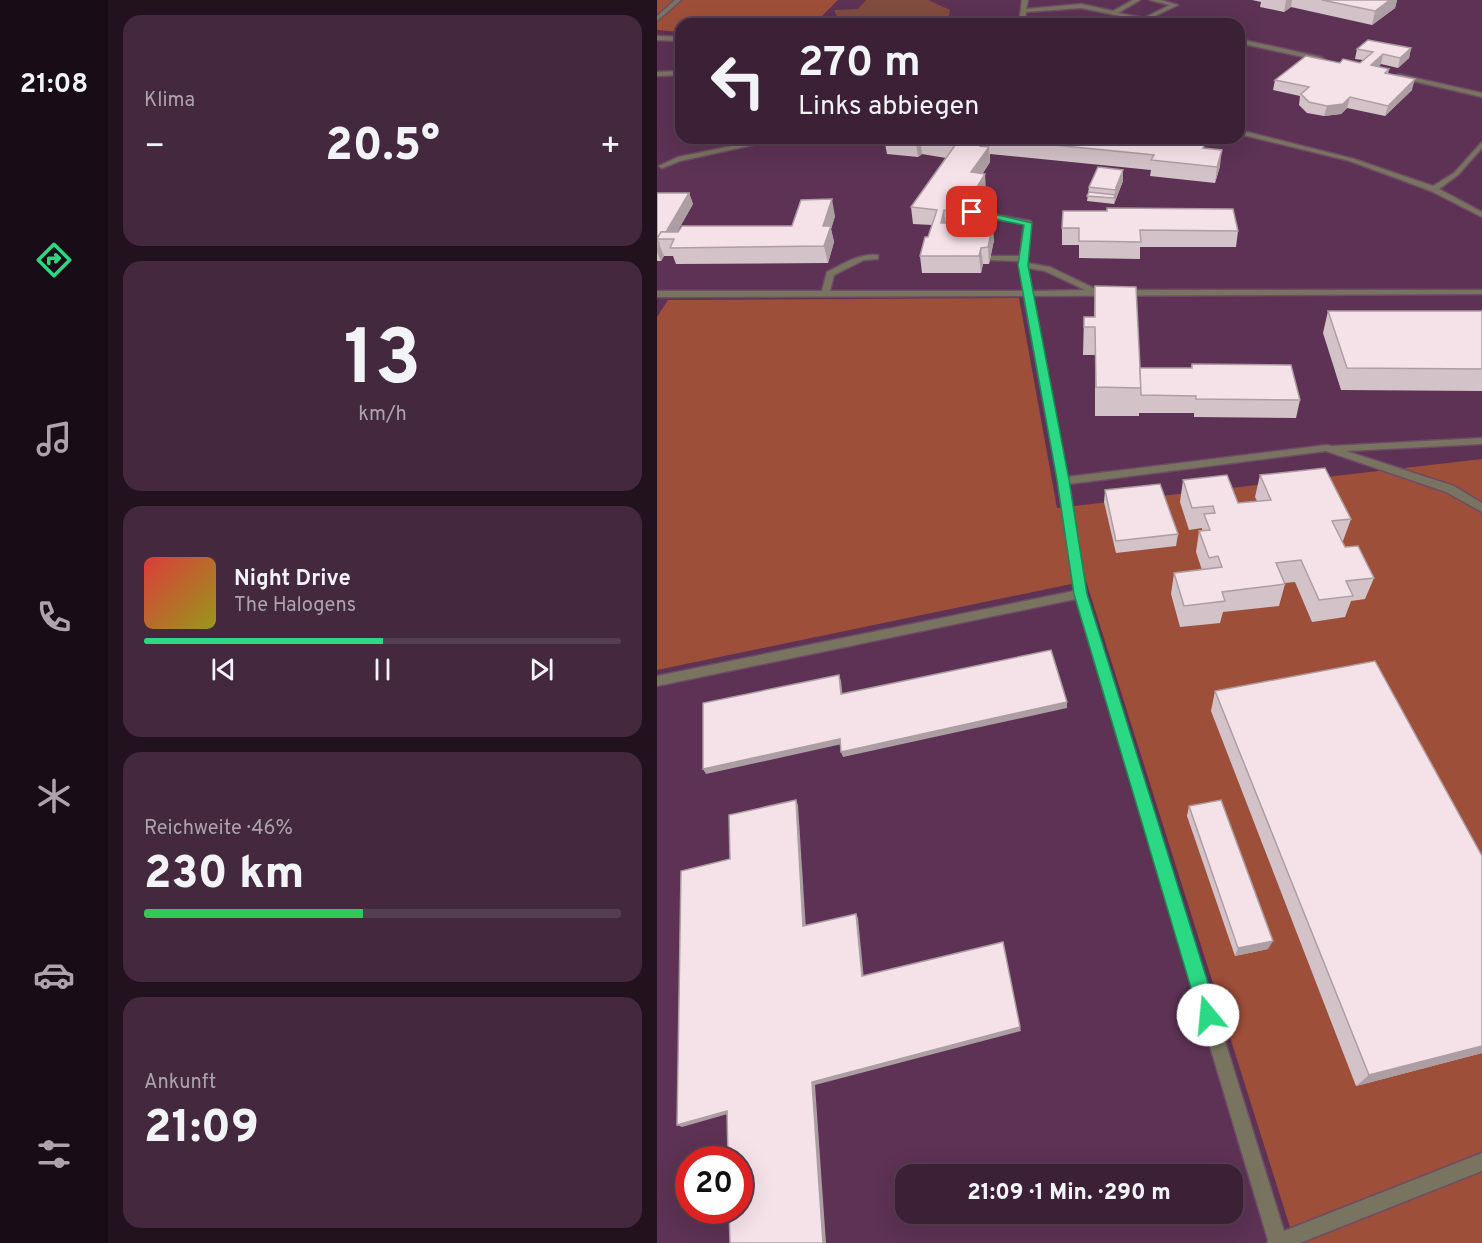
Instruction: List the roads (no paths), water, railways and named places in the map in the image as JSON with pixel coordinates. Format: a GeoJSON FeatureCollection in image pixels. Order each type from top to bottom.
{"type":"FeatureCollection","features":[{"type":"Feature","properties":{"kind":"lane"},"geometry":{"type":"LineString","coordinates":[[657,19],[678,0]]}},
{"type":"Feature","properties":{"kind":"lane"},"geometry":{"type":"LineString","coordinates":[[1023,18],[1025,0]]}},
{"type":"Feature","properties":{"kind":"lane"},"geometry":{"type":"LineString","coordinates":[[1114,13],[1137,0]]}},
{"type":"Feature","properties":{"kind":"lane"},"geometry":{"type":"LineString","coordinates":[[1149,18],[1175,5],[1153,0]]}},
{"type":"Feature","properties":{"kind":"lane"},"geometry":{"type":"LineString","coordinates":[[1025,11],[1070,5],[1136,18]]}},
{"type":"Feature","properties":{"kind":"lane"},"geometry":{"type":"LineString","coordinates":[[657,38],[675,39]]}},
{"type":"Feature","properties":{"kind":"lane"},"geometry":{"type":"LineString","coordinates":[[1245,42],[1329,61]]}},
{"type":"Feature","properties":{"kind":"lane"},"geometry":{"type":"LineString","coordinates":[[657,74],[675,74]]}},
{"type":"Feature","properties":{"kind":"lane"},"geometry":{"type":"LineString","coordinates":[[1385,74],[1482,95]]}},
{"type":"Feature","properties":{"kind":"lane"},"geometry":{"type":"LineString","coordinates":[[1245,133],[1352,160],[1434,189],[1482,215]]}},
{"type":"Feature","properties":{"kind":"lane"},"geometry":{"type":"LineString","coordinates":[[660,168],[678,159],[752,144]]}},
{"type":"Feature","properties":{"kind":"lane"},"geometry":{"type":"LineString","coordinates":[[1434,189],[1456,174],[1482,144]]}},
{"type":"Feature","properties":{"kind":"lane"},"geometry":{"type":"LineString","coordinates":[[972,212],[1028,223],[1023,262],[1027,294],[1063,480],[1080,594],[1277,1243],[1482,1162]]}},
{"type":"Feature","properties":{"kind":"lane"},"geometry":{"type":"LineString","coordinates":[[825,294],[830,274],[862,258],[875,257]]}},
{"type":"Feature","properties":{"kind":"lane"},"geometry":{"type":"LineString","coordinates":[[990,258],[1023,262],[1047,269],[1098,294]]}},
{"type":"Feature","properties":{"kind":"lane"},"geometry":{"type":"LineString","coordinates":[[657,294],[1482,292]]}},
{"type":"Feature","properties":{"kind":"lane"},"geometry":{"type":"LineString","coordinates":[[1063,480],[1327,448],[1482,441]]}},
{"type":"Feature","properties":{"kind":"lane"},"geometry":{"type":"LineString","coordinates":[[1327,448],[1450,489],[1482,508]]}},
{"type":"Feature","properties":{"kind":"lane"},"geometry":{"type":"LineString","coordinates":[[657,681],[1080,594]]}}]}
